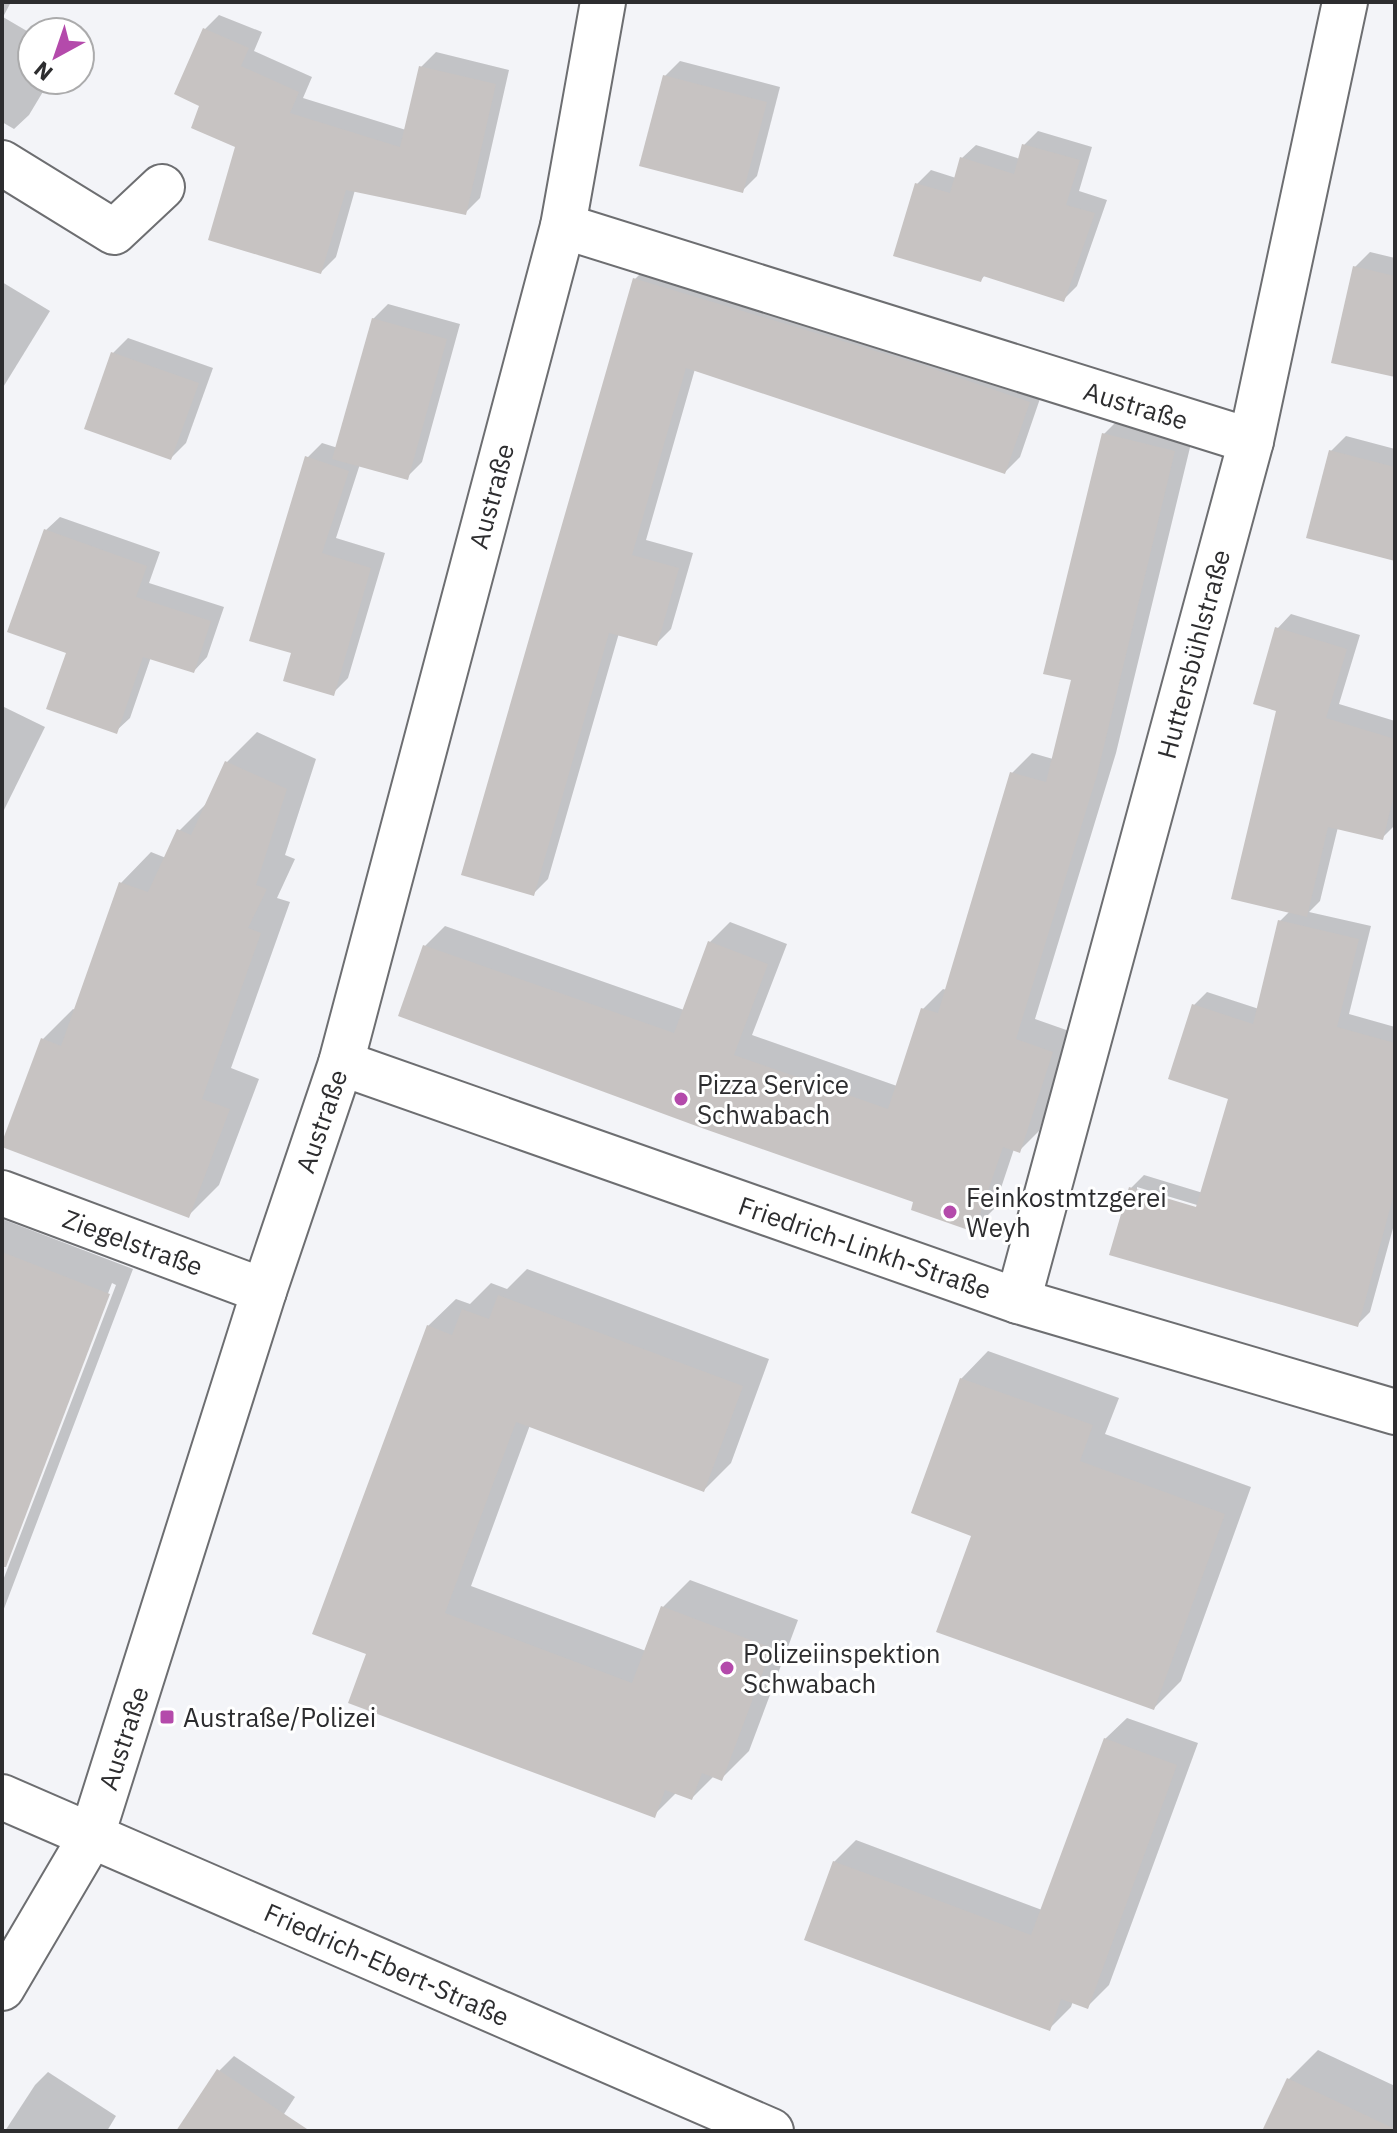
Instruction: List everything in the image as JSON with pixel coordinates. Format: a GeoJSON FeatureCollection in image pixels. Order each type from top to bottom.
{"type":"FeatureCollection","features":[{"type":"Feature","properties":{"kind":"street","name":"Austraße"},"geometry":{"type":"LineString","coordinates":[[2,1988],[92,1835],[264,1291],[341,1063],[563,226],[603,2]]}},
{"type":"Feature","properties":{"kind":"street","name":"Huttersbühlstraße"},"geometry":{"type":"LineString","coordinates":[[1018,1301],[1251,441],[1345,2]]}},
{"type":"Feature","properties":{"kind":"street"},"geometry":{"type":"LineString","coordinates":[[2,163],[114,232],[162,187]]}},
{"type":"Feature","properties":{"kind":"street","name":"Austraße"},"geometry":{"type":"LineString","coordinates":[[563,226],[1251,441]]}},
{"type":"Feature","properties":{"kind":"street","name":"Friedrich-Linkh-Straße"},"geometry":{"type":"LineString","coordinates":[[341,1063],[1018,1301],[1395,1412]]}},
{"type":"Feature","properties":{"kind":"street","name":"Ziegelstraße"},"geometry":{"type":"LineString","coordinates":[[2,1193],[264,1291]]}},
{"type":"Feature","properties":{"kind":"street","name":"Friedrich-Ebert-Straße"},"geometry":{"type":"LineString","coordinates":[[2,1797],[771,2131]]}},
{"type":"Feature","properties":{"kind":"building"},"geometry":{"type":"Polygon","coordinates":[[[203,28],[249,48],[241,66],[299,92],[290,113],[400,147],[419,66],[496,84],[466,215],[346,190],[321,274],[208,240],[235,147],[191,128],[199,106],[174,94],[203,28]]]}},
{"type":"Feature","properties":{"kind":"building"},"geometry":{"type":"Polygon","coordinates":[[[663,75],[767,102],[743,193],[639,166],[663,75]]]}},
{"type":"Feature","properties":{"kind":"building"},"geometry":{"type":"Polygon","coordinates":[[[1022,144],[1080,160],[1066,205],[1095,213],[1064,302],[983,276],[981,282],[893,256],[915,183],[950,193],[960,157],[1014,174],[1022,144]]]}},
{"type":"Feature","properties":{"kind":"building"},"geometry":{"type":"Polygon","coordinates":[[[1353,266],[1395,276],[1395,377],[1331,363],[1353,266]]]}},
{"type":"Feature","properties":{"kind":"building"},"geometry":{"type":"Polygon","coordinates":[[[633,278],[922,365],[1030,402],[1005,474],[686,368],[632,555],[679,568],[657,646],[609,633],[534,896],[461,875],[633,278]]]}},
{"type":"Feature","properties":{"kind":"building"},"geometry":{"type":"Polygon","coordinates":[[[372,318],[447,339],[408,480],[332,459],[372,318]]]}},
{"type":"Feature","properties":{"kind":"building"},"geometry":{"type":"Polygon","coordinates":[[[111,352],[199,383],[171,460],[84,429],[111,352]]]}},
{"type":"Feature","properties":{"kind":"building"},"geometry":{"type":"Polygon","coordinates":[[[1102,433],[1175,451],[1097,775],[1016,1039],[1053,1052],[1020,1153],[1003,1147],[974,1232],[911,1210],[913,1202],[398,1016],[423,945],[674,1033],[708,941],[768,964],[734,1055],[888,1109],[921,1008],[938,1013],[1010,772],[1046,782],[1071,680],[1043,674],[1102,433]]]}},
{"type":"Feature","properties":{"kind":"building"},"geometry":{"type":"Polygon","coordinates":[[[1329,450],[1395,467],[1395,561],[1306,538],[1329,450]]]}},
{"type":"Feature","properties":{"kind":"building"},"geometry":{"type":"Polygon","coordinates":[[[305,456],[349,471],[322,553],[371,568],[334,696],[283,681],[291,653],[249,641],[305,456]]]}},
{"type":"Feature","properties":{"kind":"building"},"geometry":{"type":"Polygon","coordinates":[[[44,529],[147,566],[136,597],[211,621],[194,673],[143,657],[117,734],[46,709],[66,653],[7,632],[44,529]]]}},
{"type":"Feature","properties":{"kind":"building"},"geometry":{"type":"Polygon","coordinates":[[[1275,627],[1347,649],[1326,718],[1395,739],[1395,791],[1383,840],[1328,827],[1307,917],[1231,899],[1276,711],[1253,704],[1275,627]]]}},
{"type":"Feature","properties":{"kind":"building"},"geometry":{"type":"Polygon","coordinates":[[[225,761],[287,789],[256,885],[267,889],[248,928],[261,933],[202,1099],[230,1109],[189,1218],[2,1147],[2,1142],[41,1038],[61,1046],[119,882],[148,892],[177,829],[191,835],[225,761]]]}},
{"type":"Feature","properties":{"kind":"building"},"geometry":{"type":"Polygon","coordinates":[[[1278,920],[1359,939],[1337,1027],[1395,1043],[1395,1190],[1358,1327],[1109,1255],[1129,1187],[1196,1207],[1228,1099],[1168,1079],[1192,1004],[1253,1024],[1278,920]]]}},
{"type":"Feature","properties":{"kind":"building"},"geometry":{"type":"Polygon","coordinates":[[[2,1252],[110,1294],[6,1567],[2,1567],[2,1252]]]}},
{"type":"Feature","properties":{"kind":"building"},"geometry":{"type":"Polygon","coordinates":[[[498,1295],[743,1386],[704,1492],[516,1422],[445,1613],[632,1683],[661,1606],[772,1648],[722,1781],[702,1773],[692,1800],[665,1790],[655,1818],[348,1703],[366,1654],[312,1634],[427,1325],[452,1335],[462,1309],[489,1319],[498,1295]]]}},
{"type":"Feature","properties":{"kind":"building"},"geometry":{"type":"Polygon","coordinates":[[[960,1378],[1093,1425],[1080,1461],[1225,1514],[1154,1710],[936,1632],[971,1536],[911,1513],[960,1378]]]}},
{"type":"Feature","properties":{"kind":"building"},"geometry":{"type":"Polygon","coordinates":[[[1104,1738],[1177,1765],[1088,2009],[1061,1999],[1050,2031],[804,1940],[833,1861],[1031,1935],[1104,1738]]]}},
{"type":"Feature","properties":{"kind":"building"},"geometry":{"type":"Polygon","coordinates":[[[217,2069],[310,2131],[176,2131],[217,2069]]]}},
{"type":"Feature","properties":{"kind":"building"},"geometry":{"type":"Polygon","coordinates":[[[1287,2078],[1395,2129],[1395,2131],[1262,2131],[1287,2078]]]}},
{"type":"Feature","properties":{"kind":"place","name":"Pizza Service Schwabach"},"geometry":{"type":"Point","coordinates":[681,1099]}},
{"type":"Feature","properties":{"kind":"place","name":"Feinkostmtzgerei Weyh"},"geometry":{"type":"Point","coordinates":[950,1212]}},
{"type":"Feature","properties":{"kind":"place","name":"Polizeiinspektion Schwabach"},"geometry":{"type":"Point","coordinates":[727,1668]}},
{"type":"Feature","properties":{"kind":"place","name":"Austraße/Polizei"},"geometry":{"type":"Point","coordinates":[167,1717]}}]}
